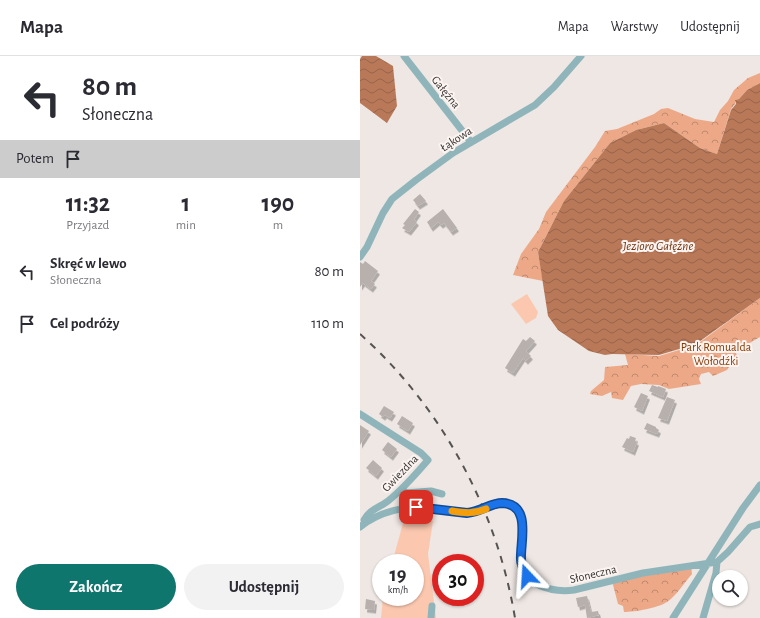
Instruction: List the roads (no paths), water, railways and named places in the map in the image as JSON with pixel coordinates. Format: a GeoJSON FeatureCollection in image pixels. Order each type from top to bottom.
{"type":"FeatureCollection","features":[{"type":"Feature","properties":{"kind":"street","name":"Gałęźna"},"geometry":{"type":"LineString","coordinates":[[404,56],[471,142]]}},
{"type":"Feature","properties":{"kind":"street","name":"Łąkowa"},"geometry":{"type":"LineString","coordinates":[[360,256],[367,247],[383,213],[392,199],[416,180],[471,142],[535,105],[554,87],[581,56]]}},
{"type":"Feature","properties":{"kind":"street","name":"Gwiezdna"},"geometry":{"type":"LineString","coordinates":[[360,414],[421,453],[428,460],[389,501],[371,510],[362,525]]}},
{"type":"Feature","properties":{"kind":"street"},"geometry":{"type":"LineString","coordinates":[[673,618],[743,508],[760,485]]}},
{"type":"Feature","properties":{"kind":"street"},"geometry":{"type":"LineString","coordinates":[[402,489],[406,493],[431,491],[442,494]]}},
{"type":"Feature","properties":{"kind":"street","name":"Słoneczna"},"geometry":{"type":"LineString","coordinates":[[362,525],[387,512],[398,509],[416,507],[474,513],[491,506],[503,503],[510,504],[515,508],[521,517],[523,526],[521,560],[527,576],[534,582],[550,589],[563,591],[574,590],[642,573],[717,562]]}},
{"type":"Feature","properties":{"kind":"street"},"geometry":{"type":"LineString","coordinates":[[703,618],[716,573],[717,562],[750,527],[760,524]]}},
{"type":"Feature","properties":{"kind":"street"},"geometry":{"type":"LineString","coordinates":[[431,618],[432,606]]}},
{"type":"Feature","properties":{"kind":"water"},"geometry":{"type":"Polygon","coordinates":[[[362,56],[376,56],[393,66],[397,106],[387,123],[360,103],[360,59],[362,56]]]}},
{"type":"Feature","properties":{"kind":"water","name":"Jezioro Gałęźne"},"geometry":{"type":"Polygon","coordinates":[[[760,83],[760,298],[696,344],[659,355],[605,355],[589,351],[558,330],[548,316],[538,252],[564,201],[610,143],[636,130],[664,123],[700,148],[717,154],[731,110],[736,104],[735,100],[739,99],[747,90],[760,83]]]}},
{"type":"Feature","properties":{"kind":"railway"},"geometry":{"type":"LineString","coordinates":[[360,334],[389,363],[416,394],[440,427],[462,463],[480,500],[495,538],[507,578],[515,618]]}},
{"type":"Feature","properties":{"kind":"park label","name":"Park Romualda Wołodźki"},"geometry":{"type":"Point","coordinates":[716,354]}}]}
